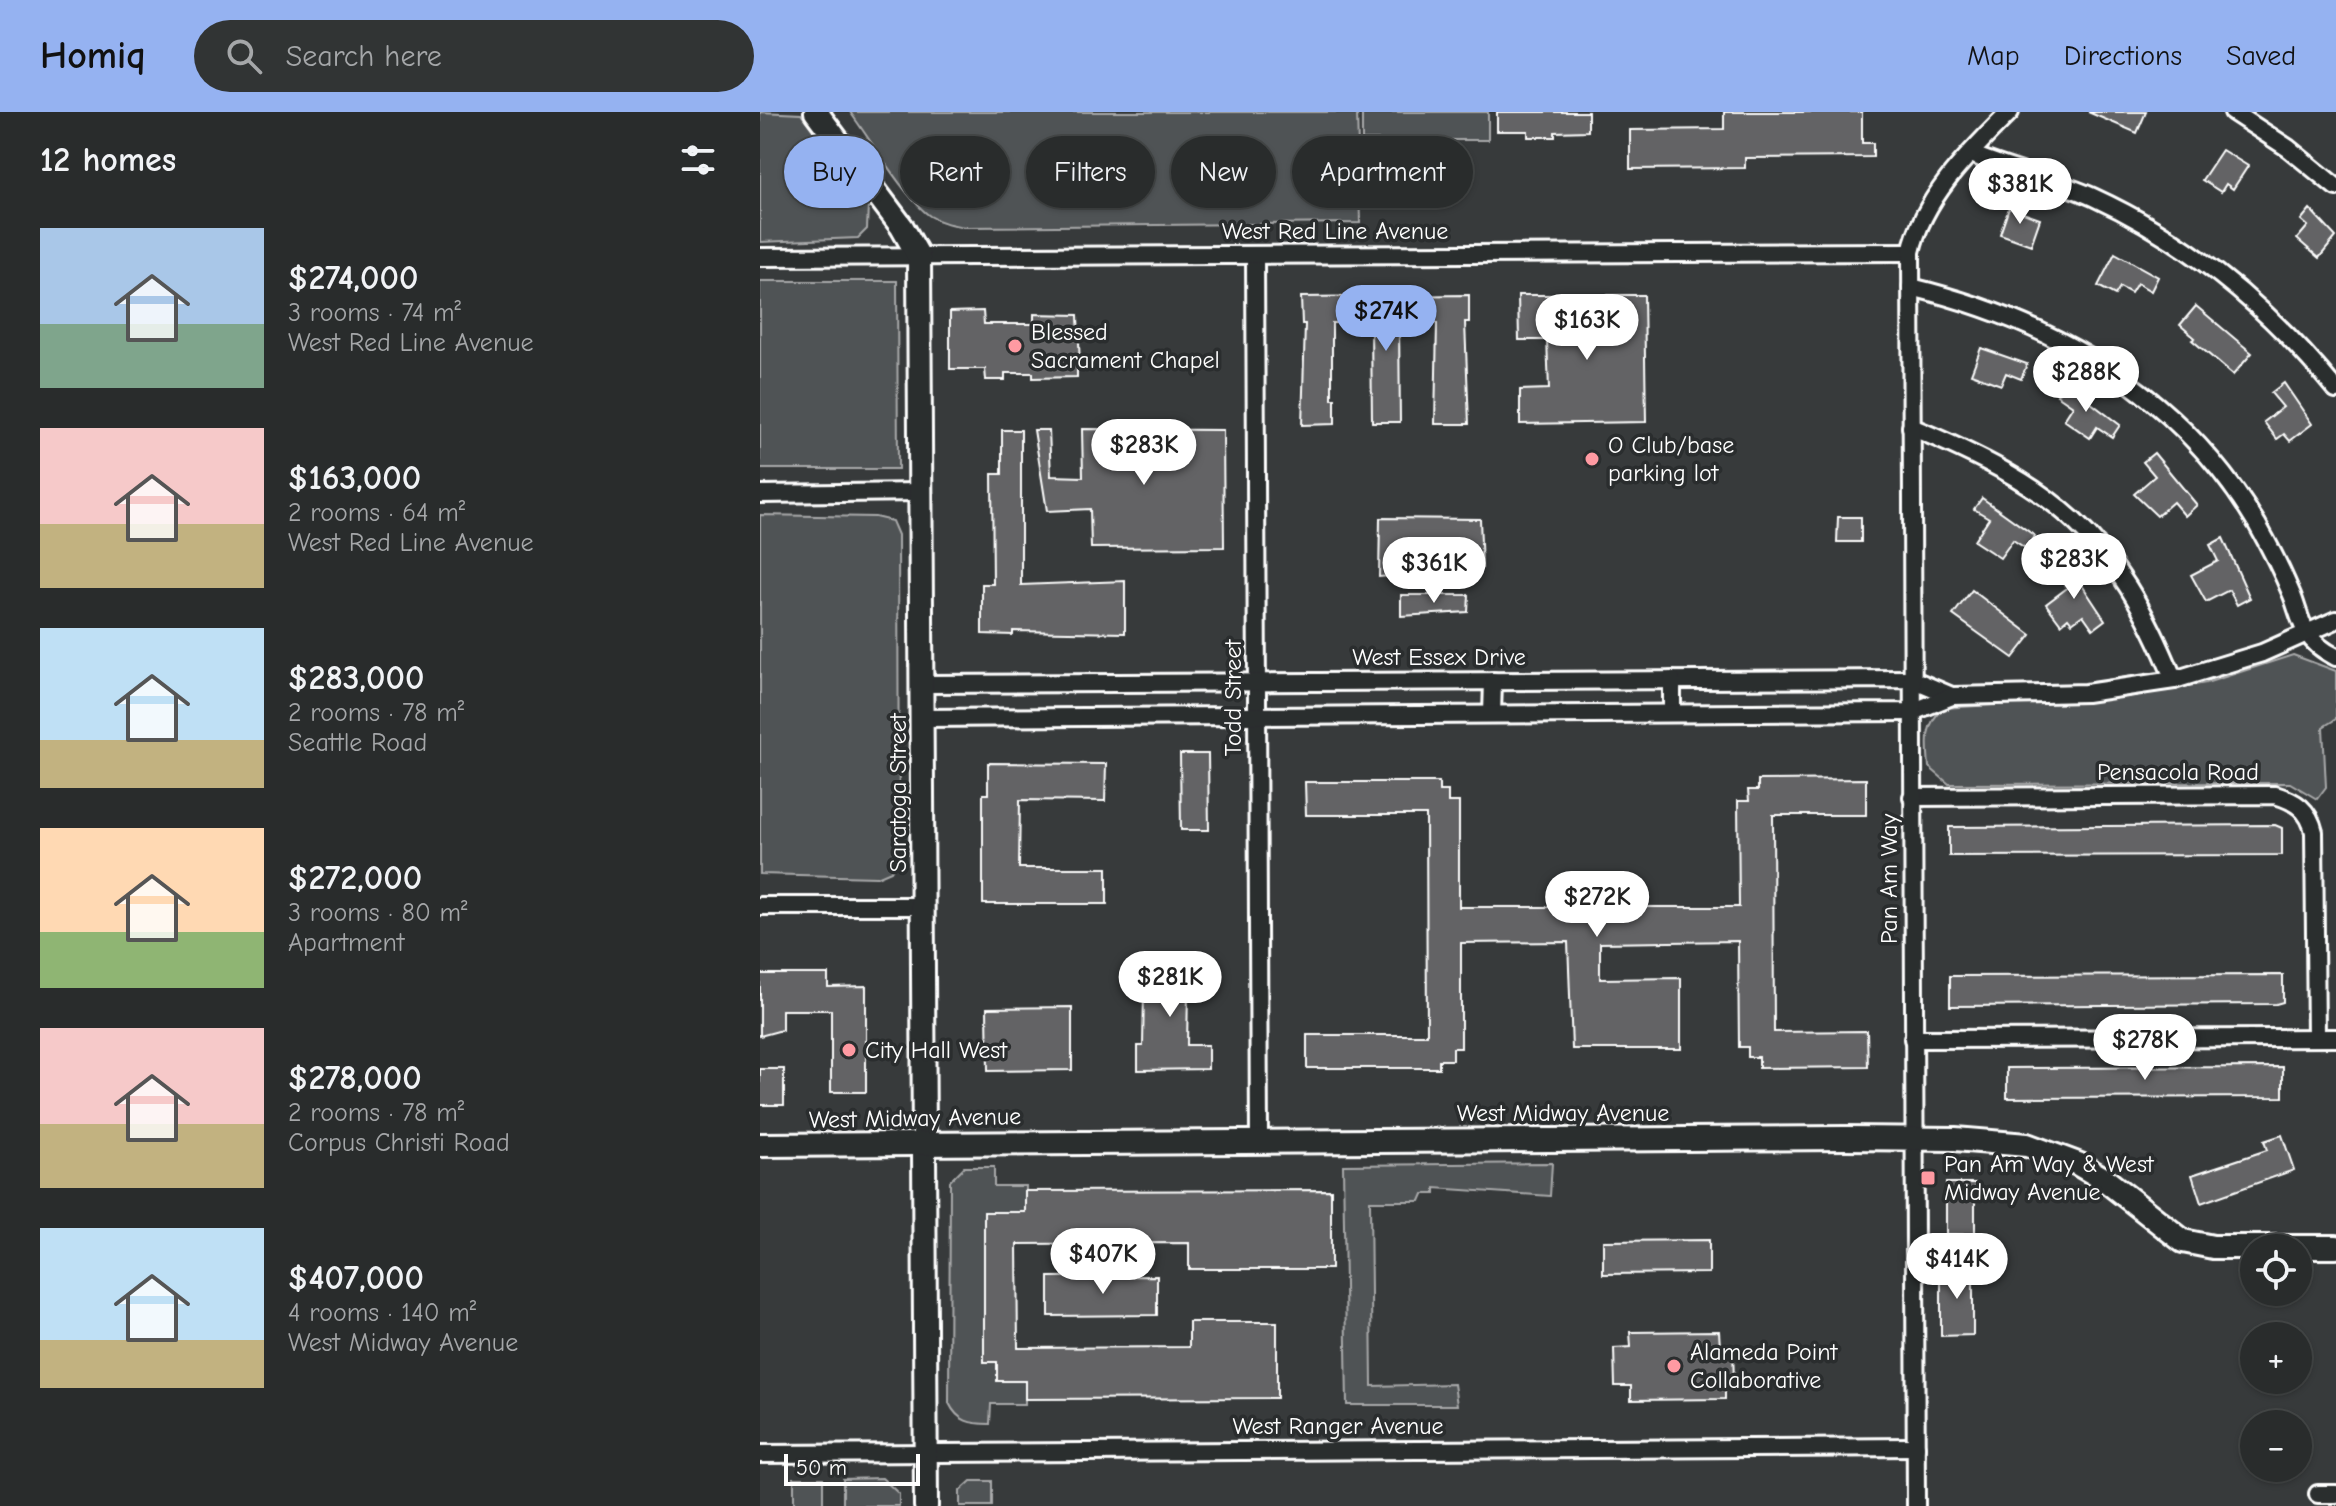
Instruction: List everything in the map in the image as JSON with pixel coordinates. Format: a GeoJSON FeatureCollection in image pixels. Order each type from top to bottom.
{"type":"FeatureCollection","features":[{"type":"Feature","properties":{"kind":"street","name":"Saratoga Street"},"geometry":{"type":"LineString","coordinates":[[816,112],[902,227],[919,257],[926,1506]]}},
{"type":"Feature","properties":{"kind":"street","name":"Pan Am Way"},"geometry":{"type":"LineString","coordinates":[[1916,1506],[1911,252],[1918,223],[1971,154],[2010,112]]}},
{"type":"Feature","properties":{"kind":"street"},"geometry":{"type":"LineString","coordinates":[[2233,112],[2288,148],[2336,187]]}},
{"type":"Feature","properties":{"kind":"street"},"geometry":{"type":"LineString","coordinates":[[1971,154],[2092,197],[2174,242],[2249,297],[2336,390]]}},
{"type":"Feature","properties":{"kind":"street","name":"West Red Line Avenue"},"geometry":{"type":"LineString","coordinates":[[760,257],[1911,252]]}},
{"type":"Feature","properties":{"kind":"street","name":"Todd Street"},"geometry":{"type":"LineString","coordinates":[[1255,255],[1259,1141]]}},
{"type":"Feature","properties":{"kind":"street"},"geometry":{"type":"LineString","coordinates":[[1911,287],[2016,318],[2074,346],[2142,392],[2205,453],[2232,487],[2276,558],[2308,634],[2336,657]]}},
{"type":"Feature","properties":{"kind":"street"},"geometry":{"type":"LineString","coordinates":[[1911,427],[2018,476],[2082,528],[2127,582],[2145,613],[2174,680]]}},
{"type":"Feature","properties":{"kind":"street"},"geometry":{"type":"LineString","coordinates":[[760,494],[922,492]]}},
{"type":"Feature","properties":{"kind":"street","name":"West Essex Drive"},"geometry":{"type":"LineString","coordinates":[[923,718],[1912,712],[1952,696],[2086,693],[2174,680],[2262,653],[2336,620]]}},
{"type":"Feature","properties":{"kind":"street","name":"West Essex Drive"},"geometry":{"type":"LineString","coordinates":[[923,684],[1912,679],[1952,696]]}},
{"type":"Feature","properties":{"kind":"street"},"geometry":{"type":"LineString","coordinates":[[1672,680],[1672,713]]}},
{"type":"Feature","properties":{"kind":"street"},"geometry":{"type":"LineString","coordinates":[[1492,714],[1493,681]]}},
{"type":"Feature","properties":{"kind":"street","name":"Pensacola Road"},"geometry":{"type":"LineString","coordinates":[[1912,797],[2275,795],[2291,799],[2311,819],[2314,832],[2316,1038]]}},
{"type":"Feature","properties":{"kind":"street"},"geometry":{"type":"LineString","coordinates":[[760,906],[924,906]]}},
{"type":"Feature","properties":{"kind":"street"},"geometry":{"type":"LineString","coordinates":[[1913,1039],[2336,1038]]}},
{"type":"Feature","properties":{"kind":"street","name":"West Midway Avenue"},"geometry":{"type":"LineString","coordinates":[[760,1145],[1913,1138],[1988,1141],[2048,1152],[2104,1179],[2168,1233],[2196,1245],[2336,1247]]}},
{"type":"Feature","properties":{"kind":"street","name":"West Ranger Avenue"},"geometry":{"type":"LineString","coordinates":[[760,1454],[1916,1447]]}},
{"type":"Feature","properties":{"kind":"street"},"geometry":{"type":"LineString","coordinates":[[2318,1494],[2336,1494]]}},
{"type":"Feature","properties":{"kind":"street"},"geometry":{"type":"LineString","coordinates":[[2333,1506],[2336,1500]]}},
{"type":"Feature","properties":{"kind":"shaded area"},"geometry":{"type":"Polygon","coordinates":[[[760,112],[801,114],[817,136],[784,136],[784,208],[868,208],[867,229],[858,238],[760,242],[760,112]]]}},
{"type":"Feature","properties":{"kind":"shaded area"},"geometry":{"type":"Polygon","coordinates":[[[850,112],[1357,112],[1358,136],[1292,136],[1292,208],[1360,208],[1360,223],[966,227],[938,220],[921,208],[1010,208],[1010,136],[900,136],[900,183],[884,161],[884,136],[867,136],[850,112]]]}},
{"type":"Feature","properties":{"kind":"shaded area"},"geometry":{"type":"Polygon","coordinates":[[[1362,112],[1488,112],[1488,140],[1473,140],[1473,136],[1362,136],[1362,112]]]}},
{"type":"Feature","properties":{"kind":"shaded area"},"geometry":{"type":"Polygon","coordinates":[[[760,281],[897,281],[898,469],[760,469],[760,281]]]}},
{"type":"Feature","properties":{"kind":"shaded area"},"geometry":{"type":"Polygon","coordinates":[[[760,515],[875,517],[892,521],[898,535],[899,855],[891,871],[877,877],[760,874],[760,515]]]}},
{"type":"Feature","properties":{"kind":"shaded area"},"geometry":{"type":"Polygon","coordinates":[[[2293,655],[2336,671],[2336,719],[2323,727],[2326,787],[2317,799],[2290,783],[1949,784],[1929,767],[1930,728],[1943,708],[2128,697],[2206,683],[2293,655]]]}},
{"type":"Feature","properties":{"kind":"shaded area"},"geometry":{"type":"Polygon","coordinates":[[[1552,1163],[1550,1196],[1435,1188],[1435,1194],[1423,1194],[1420,1201],[1370,1201],[1372,1386],[1454,1384],[1457,1405],[1347,1405],[1343,1165],[1552,1163]]]}},
{"type":"Feature","properties":{"kind":"shaded area"},"geometry":{"type":"Polygon","coordinates":[[[964,1167],[994,1167],[994,1186],[1026,1186],[1025,1212],[984,1212],[984,1362],[997,1362],[997,1381],[1025,1381],[1025,1404],[991,1404],[990,1424],[966,1421],[949,1403],[950,1181],[964,1167]]]}},
{"type":"Feature","properties":{"kind":"shaded area"},"geometry":{"type":"Polygon","coordinates":[[[794,1478],[823,1478],[823,1506],[794,1506],[794,1478]]]}},
{"type":"Feature","properties":{"kind":"shaded area"},"geometry":{"type":"Polygon","coordinates":[[[882,1478],[899,1494],[899,1506],[843,1506],[843,1479],[882,1478]]]}},
{"type":"Feature","properties":{"kind":"shaded area"},"geometry":{"type":"Polygon","coordinates":[[[971,1481],[992,1481],[992,1506],[960,1506],[960,1491],[971,1481]]]}},
{"type":"Feature","properties":{"kind":"building"},"geometry":{"type":"Polygon","coordinates":[[[1497,112],[1588,112],[1588,131],[1555,132],[1555,137],[1528,137],[1528,131],[1497,131],[1497,112]]]}},
{"type":"Feature","properties":{"kind":"building"},"geometry":{"type":"Polygon","coordinates":[[[1724,112],[1862,112],[1862,143],[1873,143],[1873,157],[1745,158],[1745,168],[1630,169],[1630,130],[1724,129],[1724,112]]]}},
{"type":"Feature","properties":{"kind":"building"},"geometry":{"type":"Polygon","coordinates":[[[2088,112],[2146,112],[2137,133],[2088,112]]]}},
{"type":"Feature","properties":{"kind":"building"},"geometry":{"type":"Polygon","coordinates":[[[2222,150],[2248,166],[2233,189],[2226,184],[2221,192],[2202,180],[2222,150]]]}},
{"type":"Feature","properties":{"kind":"building"},"geometry":{"type":"Polygon","coordinates":[[[2009,208],[2040,219],[2031,245],[2000,234],[2009,208]]]}},
{"type":"Feature","properties":{"kind":"building"},"geometry":{"type":"Polygon","coordinates":[[[2310,209],[2336,237],[2319,258],[2297,239],[2308,226],[2301,220],[2310,209]]]}},
{"type":"Feature","properties":{"kind":"building"},"geometry":{"type":"Polygon","coordinates":[[[2115,253],[2158,277],[2151,291],[2137,283],[2131,293],[2120,287],[2115,295],[2098,286],[2115,253]]]}},
{"type":"Feature","properties":{"kind":"building"},"geometry":{"type":"Polygon","coordinates":[[[1469,295],[1469,322],[1465,322],[1469,424],[1435,424],[1437,323],[1399,322],[1400,422],[1372,422],[1371,323],[1332,323],[1335,424],[1302,425],[1305,324],[1302,324],[1301,297],[1469,295]]]}},
{"type":"Feature","properties":{"kind":"building"},"geometry":{"type":"Polygon","coordinates":[[[1518,295],[1560,295],[1560,319],[1601,318],[1601,295],[1644,295],[1646,422],[1520,424],[1520,390],[1549,389],[1547,340],[1519,340],[1518,295]]]}},
{"type":"Feature","properties":{"kind":"building"},"geometry":{"type":"Polygon","coordinates":[[[2196,306],[2252,353],[2233,375],[2192,340],[2195,338],[2180,325],[2196,306]]]}},
{"type":"Feature","properties":{"kind":"building","name":"Blessed Sacrament Chapel"},"geometry":{"type":"Polygon","coordinates":[[[983,311],[984,324],[1034,324],[1034,314],[1078,315],[1080,368],[1077,368],[1077,377],[1033,378],[1033,373],[1005,373],[1005,380],[986,380],[985,369],[950,369],[950,312],[983,311]]]}},
{"type":"Feature","properties":{"kind":"building"},"geometry":{"type":"Polygon","coordinates":[[[1981,348],[2027,364],[2021,379],[2006,373],[2001,385],[1971,374],[1981,348]]]}},
{"type":"Feature","properties":{"kind":"building"},"geometry":{"type":"Polygon","coordinates":[[[2065,383],[2120,425],[2112,437],[2097,427],[2090,438],[2064,420],[2073,406],[2057,395],[2065,383]]]}},
{"type":"Feature","properties":{"kind":"building"},"geometry":{"type":"Polygon","coordinates":[[[2284,383],[2312,424],[2290,441],[2284,434],[2277,439],[2264,422],[2283,407],[2271,393],[2284,383]]]}},
{"type":"Feature","properties":{"kind":"building"},"geometry":{"type":"Polygon","coordinates":[[[1082,429],[1223,430],[1224,547],[1091,548],[1090,509],[1047,511],[1034,430],[1049,430],[1051,476],[1083,477],[1082,429]]]}},
{"type":"Feature","properties":{"kind":"building"},"geometry":{"type":"Polygon","coordinates":[[[1002,430],[1021,430],[1021,585],[1125,581],[1125,633],[1013,631],[1013,635],[982,634],[982,584],[993,584],[992,474],[1002,474],[1002,430]]]}},
{"type":"Feature","properties":{"kind":"building"},"geometry":{"type":"Polygon","coordinates":[[[2154,453],[2197,505],[2185,516],[2173,502],[2157,516],[2134,494],[2155,476],[2143,462],[2154,453]]]}},
{"type":"Feature","properties":{"kind":"building"},"geometry":{"type":"Polygon","coordinates":[[[1982,498],[2035,536],[2027,549],[2013,540],[2000,558],[1974,541],[1989,518],[1974,509],[1982,498]]]}},
{"type":"Feature","properties":{"kind":"building"},"geometry":{"type":"Polygon","coordinates":[[[1838,517],[1861,517],[1861,542],[1837,542],[1838,517]]]}},
{"type":"Feature","properties":{"kind":"building"},"geometry":{"type":"Polygon","coordinates":[[[1380,518],[1480,519],[1482,568],[1379,577],[1380,518]]]}},
{"type":"Feature","properties":{"kind":"building"},"geometry":{"type":"Polygon","coordinates":[[[2223,538],[2250,598],[2237,605],[2229,590],[2206,602],[2191,575],[2218,561],[2210,545],[2223,538]]]}},
{"type":"Feature","properties":{"kind":"building"},"geometry":{"type":"Polygon","coordinates":[[[2068,564],[2105,620],[2093,629],[2083,615],[2072,623],[2068,618],[2061,624],[2046,604],[2067,588],[2056,573],[2068,564]]]}},
{"type":"Feature","properties":{"kind":"building"},"geometry":{"type":"Polygon","coordinates":[[[1972,590],[2031,635],[2013,658],[1953,615],[1972,590]]]}},
{"type":"Feature","properties":{"kind":"building"},"geometry":{"type":"Polygon","coordinates":[[[1401,595],[1469,595],[1468,612],[1401,616],[1401,595]]]}},
{"type":"Feature","properties":{"kind":"building"},"geometry":{"type":"Polygon","coordinates":[[[1180,754],[1208,754],[1209,830],[1181,830],[1180,754]]]}},
{"type":"Feature","properties":{"kind":"building"},"geometry":{"type":"Polygon","coordinates":[[[988,763],[1106,764],[1105,801],[1020,800],[1019,868],[1107,868],[1107,904],[983,904],[983,794],[988,794],[988,763]]]}},
{"type":"Feature","properties":{"kind":"building"},"geometry":{"type":"Polygon","coordinates":[[[1866,779],[1866,815],[1773,815],[1774,1032],[1867,1031],[1868,1067],[1759,1068],[1759,1057],[1748,1057],[1748,1047],[1739,1047],[1738,941],[1600,943],[1600,979],[1681,978],[1681,1049],[1572,1049],[1568,942],[1461,943],[1461,1048],[1453,1048],[1453,1060],[1439,1060],[1439,1068],[1307,1068],[1307,1035],[1427,1035],[1426,815],[1306,815],[1305,782],[1439,782],[1439,791],[1448,791],[1448,802],[1459,802],[1459,907],[1591,907],[1591,899],[1606,899],[1607,907],[1739,907],[1738,801],[1749,801],[1748,790],[1758,790],[1758,780],[1866,779]]]}},
{"type":"Feature","properties":{"kind":"building"},"geometry":{"type":"Polygon","coordinates":[[[2275,825],[2282,828],[2282,855],[1949,856],[1949,827],[2275,825]]]}},
{"type":"Feature","properties":{"kind":"building"},"geometry":{"type":"Polygon","coordinates":[[[1137,968],[1208,968],[1209,991],[1188,991],[1187,1045],[1208,1045],[1208,1069],[1138,1070],[1138,1046],[1143,1046],[1144,992],[1137,992],[1137,968]]]}},
{"type":"Feature","properties":{"kind":"building","name":"City Hall West"},"geometry":{"type":"Polygon","coordinates":[[[760,974],[828,974],[828,987],[866,986],[866,1092],[831,1092],[831,1010],[782,1010],[782,1030],[760,1036],[760,974]]]}},
{"type":"Feature","properties":{"kind":"building"},"geometry":{"type":"Polygon","coordinates":[[[2283,975],[2283,1002],[2276,1004],[1950,1006],[1950,976],[2283,975]]]}},
{"type":"Feature","properties":{"kind":"building"},"geometry":{"type":"Polygon","coordinates":[[[1072,1007],[1072,1070],[988,1071],[987,1008],[1072,1007]]]}},
{"type":"Feature","properties":{"kind":"building"},"geometry":{"type":"Polygon","coordinates":[[[2283,1067],[2283,1097],[2007,1098],[2007,1068],[2283,1067]]]}},
{"type":"Feature","properties":{"kind":"building"},"geometry":{"type":"Polygon","coordinates":[[[760,1069],[784,1069],[784,1105],[760,1105],[760,1069]]]}},
{"type":"Feature","properties":{"kind":"building"},"geometry":{"type":"Polygon","coordinates":[[[2282,1135],[2294,1170],[2201,1203],[2192,1175],[2267,1150],[2264,1141],[2282,1135]]]}},
{"type":"Feature","properties":{"kind":"building"},"geometry":{"type":"Polygon","coordinates":[[[1946,1183],[1975,1183],[1975,1235],[1946,1234],[1946,1183]]]}},
{"type":"Feature","properties":{"kind":"building"},"geometry":{"type":"Polygon","coordinates":[[[1331,1190],[1331,1269],[1189,1269],[1189,1243],[1017,1244],[1018,1348],[1189,1347],[1189,1322],[1277,1322],[1277,1398],[1025,1399],[1025,1381],[997,1381],[997,1362],[984,1362],[984,1212],[1025,1212],[1025,1191],[1331,1190]]]}},
{"type":"Feature","properties":{"kind":"building"},"geometry":{"type":"Polygon","coordinates":[[[1709,1240],[1709,1273],[1603,1274],[1603,1241],[1709,1240]]]}},
{"type":"Feature","properties":{"kind":"building"},"geometry":{"type":"Polygon","coordinates":[[[1941,1267],[1973,1267],[1973,1335],[1941,1336],[1941,1267]]]}},
{"type":"Feature","properties":{"kind":"building"},"geometry":{"type":"Polygon","coordinates":[[[1157,1276],[1157,1315],[1049,1316],[1049,1277],[1157,1276]]]}},
{"type":"Feature","properties":{"kind":"building","name":"Alameda Point Collaborative"},"geometry":{"type":"Polygon","coordinates":[[[1719,1331],[1720,1347],[1733,1347],[1734,1384],[1725,1384],[1725,1399],[1631,1400],[1631,1386],[1615,1386],[1614,1348],[1631,1347],[1630,1332],[1719,1331]]]}},
{"type":"Feature","properties":{"kind":"place","name":"Blessed Sacrament Chapel"},"geometry":{"type":"Point","coordinates":[1015,346]}},
{"type":"Feature","properties":{"kind":"place","name":"O Club/base parking lot"},"geometry":{"type":"Point","coordinates":[1592,459]}},
{"type":"Feature","properties":{"kind":"place","name":"City Hall West"},"geometry":{"type":"Point","coordinates":[849,1050]}},
{"type":"Feature","properties":{"kind":"place","name":"Pan Am Way & West Midway Avenue"},"geometry":{"type":"Point","coordinates":[1928,1178]}},
{"type":"Feature","properties":{"kind":"place","name":"Alameda Point Collaborative"},"geometry":{"type":"Point","coordinates":[1674,1366]}}]}
